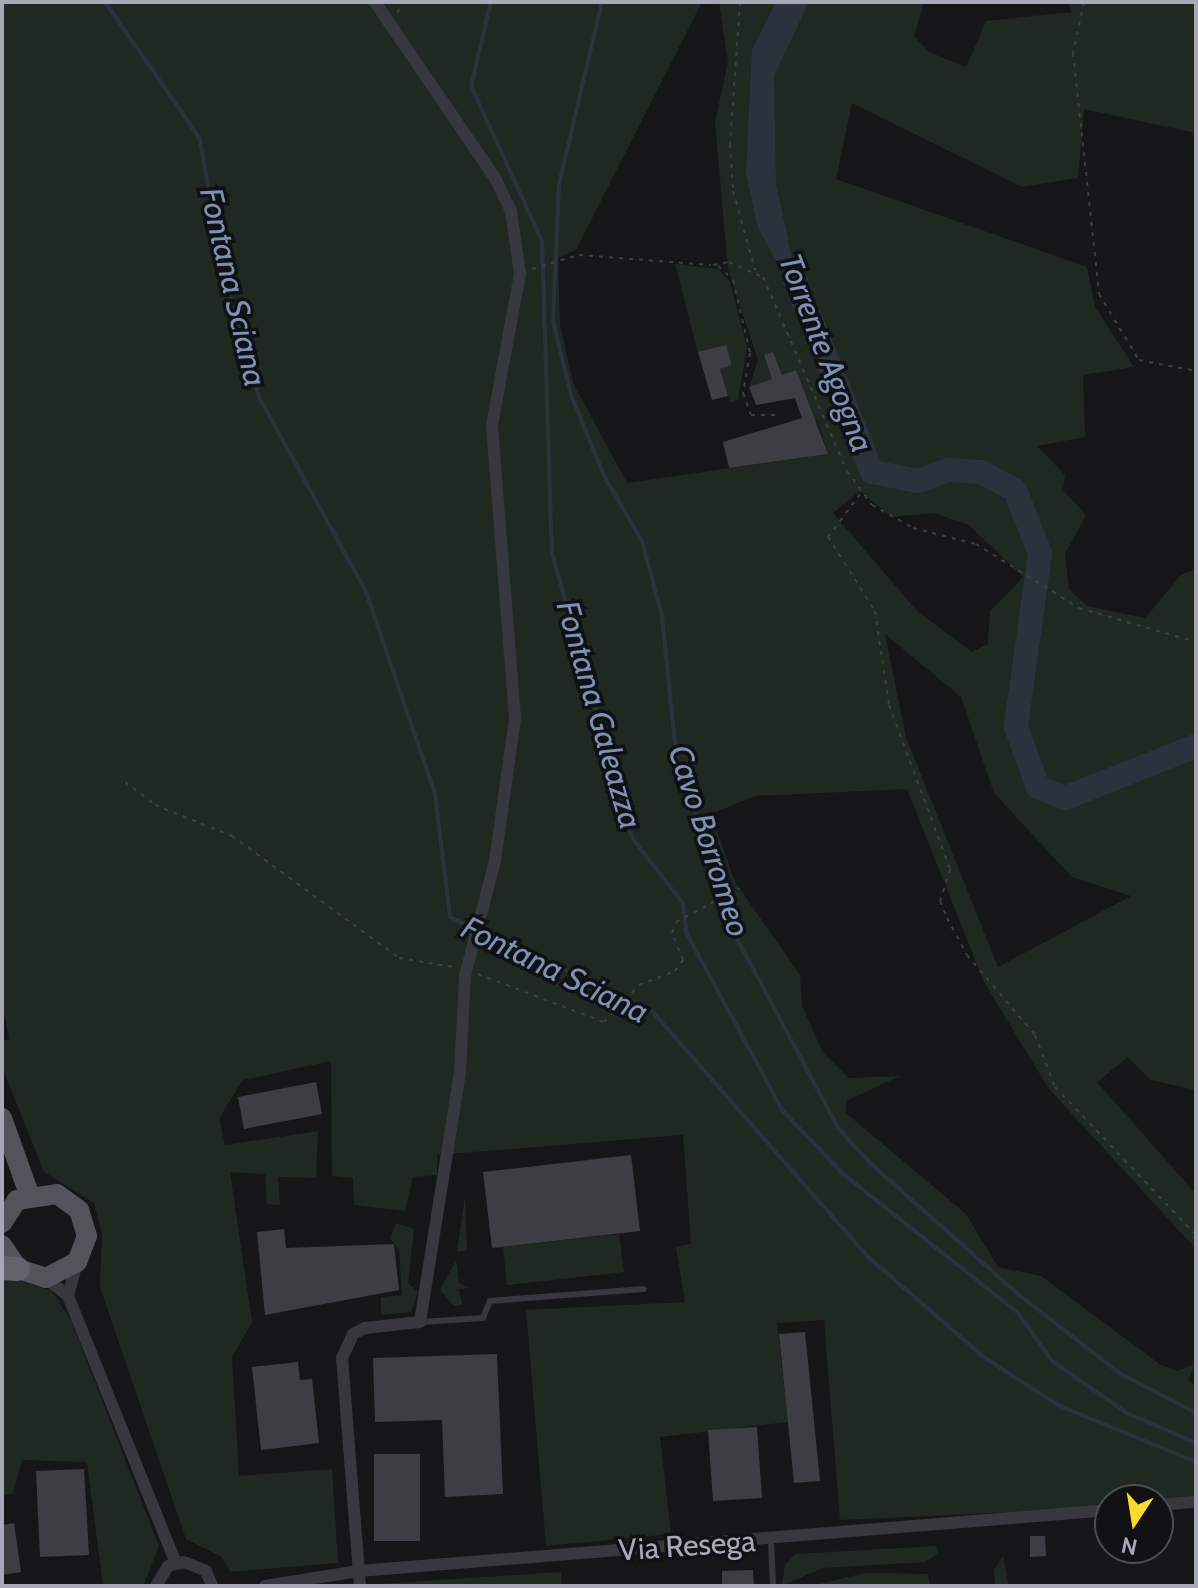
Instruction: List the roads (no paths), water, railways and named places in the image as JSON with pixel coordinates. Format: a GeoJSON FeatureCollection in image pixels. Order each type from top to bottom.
{"type":"FeatureCollection","features":[{"type":"Feature","properties":{"kind":"main road"},"geometry":{"type":"LineString","coordinates":[[2,1118],[29,1194]]}},
{"type":"Feature","properties":{"kind":"main road"},"geometry":{"type":"LineString","coordinates":[[2,1223],[29,1194],[57,1194],[79,1210],[87,1236],[77,1262],[46,1278],[10,1268],[2,1245]]}},
{"type":"Feature","properties":{"kind":"street"},"geometry":{"type":"LineString","coordinates":[[360,1586],[342,1358],[353,1334],[365,1328],[420,1322],[470,971],[480,933],[515,718],[492,425],[520,274],[516,233],[495,178],[375,2]]}},
{"type":"Feature","properties":{"kind":"street"},"geometry":{"type":"LineString","coordinates":[[68,1296],[77,1262]]}},
{"type":"Feature","properties":{"kind":"street"},"geometry":{"type":"LineString","coordinates":[[46,1278],[68,1296],[176,1563]]}},
{"type":"Feature","properties":{"kind":"street"},"geometry":{"type":"LineString","coordinates":[[1174,1504],[1196,1502]]}},
{"type":"Feature","properties":{"kind":"street","name":"Via Resega"},"geometry":{"type":"LineString","coordinates":[[265,1586],[359,1571],[1094,1511]]}},
{"type":"Feature","properties":{"kind":"street"},"geometry":{"type":"LineString","coordinates":[[156,1586],[176,1563]]}},
{"type":"Feature","properties":{"kind":"street"},"geometry":{"type":"LineString","coordinates":[[176,1563],[200,1566],[212,1586]]}},
{"type":"Feature","properties":{"kind":"lane"},"geometry":{"type":"LineString","coordinates":[[420,1322],[483,1318],[490,1301],[644,1289]]}},
{"type":"Feature","properties":{"kind":"lane"},"geometry":{"type":"LineString","coordinates":[[771,1540],[773,1586]]}},
{"type":"Feature","properties":{"kind":"waterway","name":"Fontana Sciana"},"geometry":{"type":"LineString","coordinates":[[105,2],[199,137],[231,304],[259,397],[366,592],[435,794],[450,917],[651,1010],[867,1256],[985,1358],[1060,1406],[1196,1462]]}},
{"type":"Feature","properties":{"kind":"waterway","name":"Fontana Galeazza"},"geometry":{"type":"LineString","coordinates":[[491,2],[471,86],[542,241],[552,553],[632,838],[683,903],[687,934],[782,1110],[843,1174],[1017,1312],[1052,1361],[1127,1413],[1196,1443]]}},
{"type":"Feature","properties":{"kind":"waterway","name":"Cavo Borromeo"},"geometry":{"type":"LineString","coordinates":[[602,2],[559,184],[553,321],[571,395],[605,478],[642,541],[662,616],[676,754],[733,931],[838,1128],[871,1164],[1019,1295],[1121,1374],[1196,1413]]}},
{"type":"Feature","properties":{"kind":"waterway","name":"Torrente Agogna"},"geometry":{"type":"LineString","coordinates":[[794,278],[872,472],[918,481],[949,470],[981,472],[1015,490],[1040,553],[1016,727],[1038,787],[1065,798],[1196,746]]}}]}
